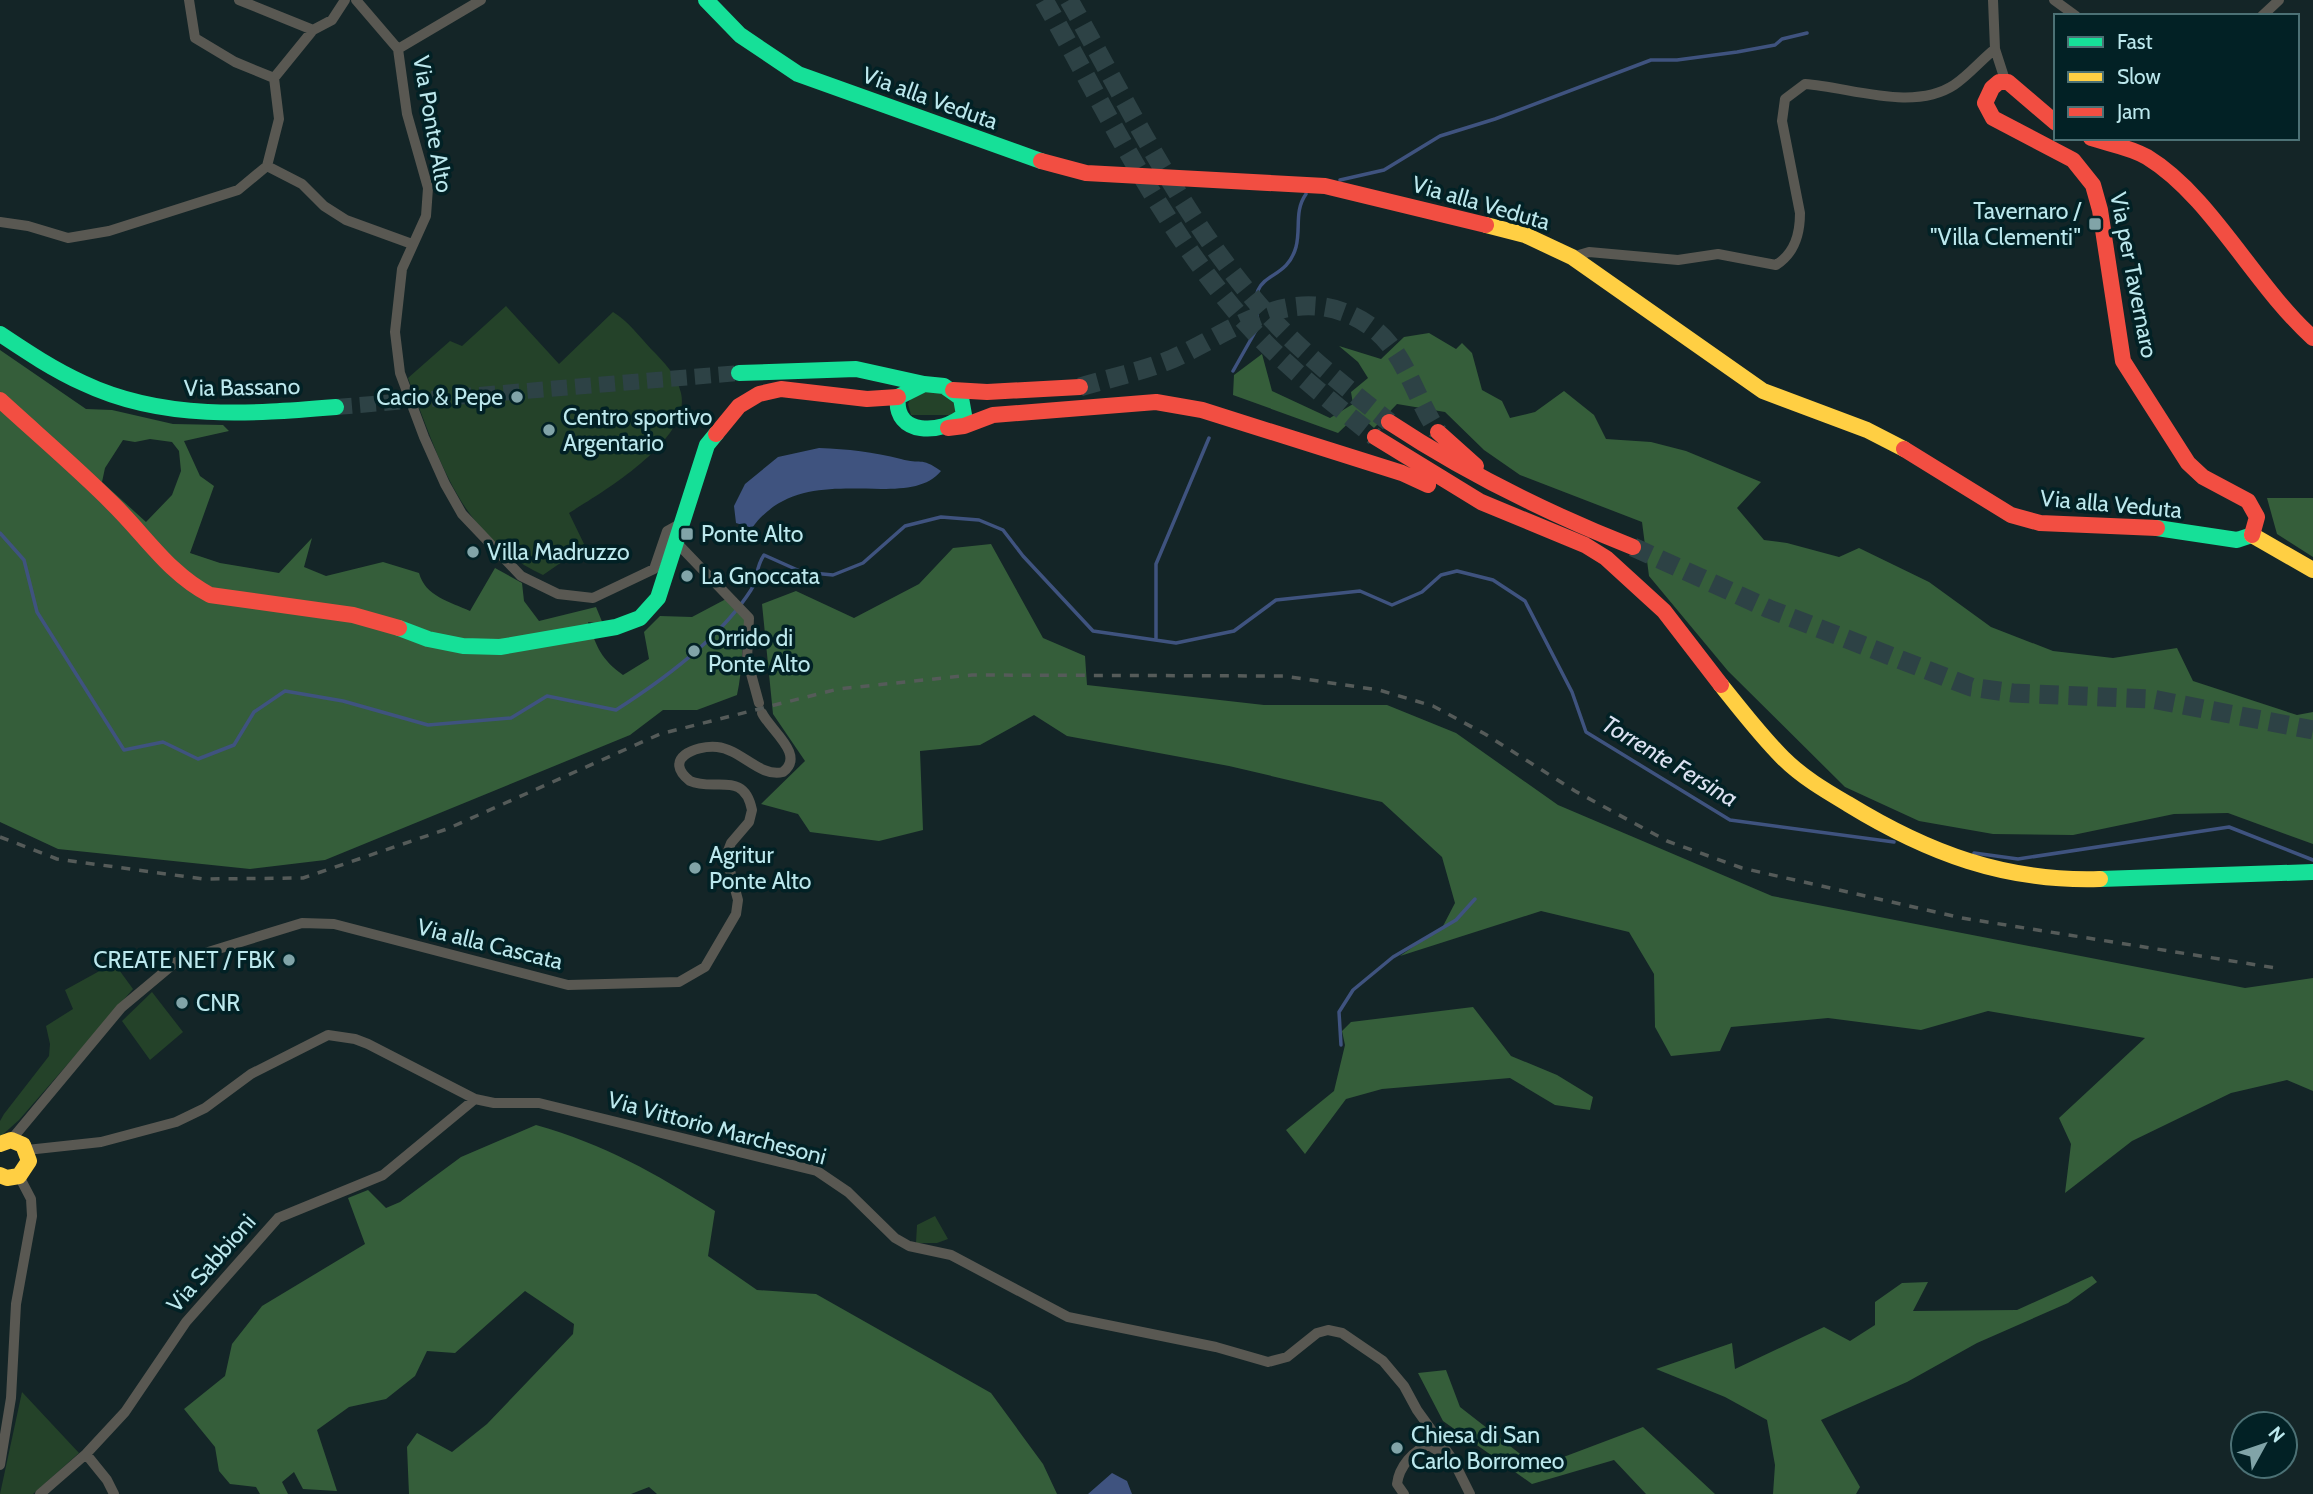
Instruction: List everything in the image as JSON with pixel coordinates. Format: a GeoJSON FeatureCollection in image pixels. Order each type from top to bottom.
{"type":"FeatureCollection","features":[{"type":"Feature","properties":{"kind":"main road","name":"Via alla Veduta"},"geometry":{"type":"LineString","coordinates":[[706,0],[740,35],[799,74],[1035,160],[1086,173],[1325,186],[1525,235],[1572,257],[1763,391],[1889,441],[2011,515],[2040,523],[2077,526],[2138,525],[2238,540],[2252,535]]}},
{"type":"Feature","properties":{"kind":"main road"},"geometry":{"type":"LineString","coordinates":[[2005,80],[2054,121]]}},
{"type":"Feature","properties":{"kind":"main road","name":"Via per Tavernaro"},"geometry":{"type":"LineString","coordinates":[[2005,80],[1996,82],[1989,88],[1985,103],[1993,118],[2073,160],[2093,185],[2100,210],[2123,361],[2188,463],[2203,477],[2248,501],[2257,517],[2252,535]]}},
{"type":"Feature","properties":{"kind":"main road"},"geometry":{"type":"LineString","coordinates":[[2097,140],[2144,155],[2178,182],[2250,271],[2299,327],[2313,338]]}},
{"type":"Feature","properties":{"kind":"main road","name":"Via Bassano"},"geometry":{"type":"LineString","coordinates":[[0,334],[63,374],[125,401],[156,408],[186,413],[243,415],[336,407]]}},
{"type":"Feature","properties":{"kind":"main road"},"geometry":{"type":"LineString","coordinates":[[739,373],[818,368],[863,369],[897,374],[924,384],[953,390],[988,392],[1080,387]]}},
{"type":"Feature","properties":{"kind":"main road"},"geometry":{"type":"LineString","coordinates":[[863,369],[895,387],[899,396],[900,418]]}},
{"type":"Feature","properties":{"kind":"main road"},"geometry":{"type":"LineString","coordinates":[[0,400],[136,528],[176,576],[211,595],[353,615],[382,621],[428,639],[463,646],[500,647],[616,627],[640,618],[658,597],[708,445],[739,405],[759,394],[781,389],[867,399],[899,396],[924,384]]}},
{"type":"Feature","properties":{"kind":"main road"},"geometry":{"type":"LineString","coordinates":[[948,428],[959,422],[964,415],[963,400],[953,390]]}},
{"type":"Feature","properties":{"kind":"main road"},"geometry":{"type":"LineString","coordinates":[[867,399],[916,428],[964,426],[993,415],[1156,402],[1213,413],[1402,473],[1461,499],[1481,502]]}},
{"type":"Feature","properties":{"kind":"main road"},"geometry":{"type":"LineString","coordinates":[[1389,422],[1464,472],[1532,506],[1633,547]]}},
{"type":"Feature","properties":{"kind":"main road"},"geometry":{"type":"LineString","coordinates":[[1438,432],[1454,449],[1486,472],[1492,485]]}},
{"type":"Feature","properties":{"kind":"main road"},"geometry":{"type":"LineString","coordinates":[[1375,438],[1481,502],[1585,545],[1606,558],[1664,611],[1745,715],[1797,771],[1844,804],[1920,844],[1984,866],[2058,880],[2313,872]]}},
{"type":"Feature","properties":{"kind":"main road"},"geometry":{"type":"LineString","coordinates":[[2252,535],[2313,570]]}},
{"type":"Feature","properties":{"kind":"main road"},"geometry":{"type":"LineString","coordinates":[[0,1175],[7,1178],[19,1176],[29,1161],[27,1150],[6,1142]]}},
{"type":"Feature","properties":{"kind":"street"},"geometry":{"type":"LineString","coordinates":[[189,0],[195,38],[235,62],[274,78]]}},
{"type":"Feature","properties":{"kind":"street"},"geometry":{"type":"LineString","coordinates":[[239,0],[313,30]]}},
{"type":"Feature","properties":{"kind":"street"},"geometry":{"type":"LineString","coordinates":[[0,222],[28,226],[68,238],[109,231],[238,190],[267,166],[279,119],[274,78],[313,30],[332,20],[345,0]]}},
{"type":"Feature","properties":{"kind":"street","name":"Via Ponte Alto"},"geometry":{"type":"LineString","coordinates":[[356,0],[398,49],[407,114],[428,188],[426,216],[402,269],[395,316],[400,373],[449,492],[463,514],[521,576],[558,594],[587,598],[654,569],[667,531],[676,526],[678,534]]}},
{"type":"Feature","properties":{"kind":"street"},"geometry":{"type":"LineString","coordinates":[[398,49],[481,0]]}},
{"type":"Feature","properties":{"kind":"street"},"geometry":{"type":"LineString","coordinates":[[1993,0],[1995,49],[2005,80]]}},
{"type":"Feature","properties":{"kind":"street"},"geometry":{"type":"LineString","coordinates":[[2054,0],[2073,14]]}},
{"type":"Feature","properties":{"kind":"street"},"geometry":{"type":"LineString","coordinates":[[2264,14],[2279,0]]}},
{"type":"Feature","properties":{"kind":"street"},"geometry":{"type":"LineString","coordinates":[[1572,257],[1589,252],[1678,260],[1718,254],[1776,265],[1784,260],[1797,240],[1800,227],[1800,212],[1782,121],[1785,99],[1805,84],[1894,98],[1915,97],[1953,86],[1995,49]]}},
{"type":"Feature","properties":{"kind":"street"},"geometry":{"type":"LineString","coordinates":[[267,166],[302,184],[324,206],[346,220],[412,244]]}},
{"type":"Feature","properties":{"kind":"street","name":"Via alla Cascata"},"geometry":{"type":"LineString","coordinates":[[6,1142],[121,1007],[170,966],[192,955],[242,943],[302,923],[334,924],[568,985],[650,985],[690,978],[710,960],[736,914],[738,900],[726,856],[731,843],[749,822],[752,810],[746,794],[736,786],[696,784],[685,777],[680,763],[687,752],[693,749],[718,747],[733,752],[767,771],[783,772],[790,764],[791,755],[760,708],[747,659],[750,622],[745,612],[722,590],[678,534]]}},
{"type":"Feature","properties":{"kind":"street","name":"Via Vittorio Marchesoni"},"geometry":{"type":"LineString","coordinates":[[27,1150],[101,1142],[176,1122],[205,1108],[251,1074],[328,1035],[355,1039],[475,1099],[494,1103],[539,1103],[817,1171],[848,1192],[895,1238],[909,1246],[951,1255],[1068,1317],[1216,1347],[1268,1362],[1287,1357],[1317,1333],[1328,1330],[1342,1333],[1383,1362],[1404,1386],[1470,1494]]}},
{"type":"Feature","properties":{"kind":"street","name":"Via Sabbioni"},"geometry":{"type":"LineString","coordinates":[[40,1494],[86,1454],[129,1408],[186,1322],[278,1219],[383,1175],[475,1099]]}},
{"type":"Feature","properties":{"kind":"street"},"geometry":{"type":"LineString","coordinates":[[0,1465],[11,1398],[16,1304],[32,1216],[31,1199],[19,1176]]}},
{"type":"Feature","properties":{"kind":"street"},"geometry":{"type":"LineString","coordinates":[[1404,1494],[1397,1484],[1399,1471],[1421,1448],[1429,1445],[1452,1461]]}},
{"type":"Feature","properties":{"kind":"street"},"geometry":{"type":"LineString","coordinates":[[86,1454],[107,1480],[114,1494]]}},
{"type":"Feature","properties":{"kind":"green space","name":"Centro sportivo Argentario"},"geometry":{"type":"Polygon","coordinates":[[[506,306],[559,364],[613,312],[665,363],[681,393],[681,411],[673,429],[659,446],[621,479],[569,513],[585,546],[543,575],[515,559],[491,539],[472,517],[442,465],[408,378],[450,341],[462,346],[506,306]]]}},
{"type":"Feature","properties":{"kind":"green space"},"geometry":{"type":"Polygon","coordinates":[[[1429,333],[1456,349],[1462,343],[1472,353],[1482,390],[1502,401],[1510,418],[1535,412],[1564,391],[1594,415],[1606,439],[1651,442],[1686,451],[1761,482],[1737,508],[1764,540],[1787,543],[1839,557],[1859,548],[1929,582],[1991,627],[2053,651],[2113,658],[2177,648],[2193,681],[2297,715],[2313,712],[2313,844],[2228,813],[2174,814],[2073,835],[1993,834],[1919,821],[1845,787],[1728,671],[1649,576],[1642,522],[1520,475],[1484,450],[1445,412],[1397,404],[1374,428],[1358,414],[1338,433],[1233,395],[1234,375],[1262,354],[1272,391],[1330,418],[1353,404],[1351,392],[1368,378],[1358,362],[1339,346],[1381,359],[1404,337],[1429,333]]]}},
{"type":"Feature","properties":{"kind":"green space"},"geometry":{"type":"Polygon","coordinates":[[[0,350],[86,409],[112,410],[173,424],[223,425],[229,431],[184,441],[200,476],[214,486],[190,553],[220,563],[279,573],[312,538],[304,567],[326,576],[383,562],[419,573],[432,593],[470,611],[495,568],[522,583],[524,601],[539,621],[596,607],[603,624],[588,622],[594,639],[605,658],[623,675],[649,659],[644,632],[660,616],[692,617],[726,599],[746,618],[737,695],[697,710],[663,710],[630,735],[325,860],[250,869],[58,849],[0,822],[0,350]],[[150,439],[135,442],[123,440],[105,468],[102,482],[146,522],[172,495],[181,471],[179,451],[172,442],[150,439]]]}},
{"type":"Feature","properties":{"kind":"green space"},"geometry":{"type":"Polygon","coordinates":[[[935,390],[956,398],[955,415],[911,415],[908,404],[913,397],[935,390]]]}},
{"type":"Feature","properties":{"kind":"green space"},"geometry":{"type":"Polygon","coordinates":[[[2267,498],[2313,498],[2313,557],[2277,534],[2267,498]]]}},
{"type":"Feature","properties":{"kind":"green space"},"geometry":{"type":"Polygon","coordinates":[[[991,544],[1043,638],[1085,656],[1087,685],[1264,705],[1387,705],[1456,733],[1558,805],[1772,896],[2245,988],[2313,978],[2313,1091],[2287,1080],[2231,1093],[2132,1141],[2065,1193],[2071,1144],[2059,1118],[2145,1038],[1988,1011],[1921,1030],[1828,1018],[1731,1027],[1720,1051],[1671,1056],[1655,1027],[1654,974],[1629,932],[1541,911],[1400,956],[1443,926],[1455,903],[1442,857],[1382,802],[1229,766],[1067,736],[1034,715],[980,745],[920,751],[923,830],[879,841],[810,832],[798,814],[761,804],[805,761],[773,714],[762,604],[796,591],[854,618],[919,584],[953,548],[991,544]]]}},
{"type":"Feature","properties":{"kind":"green space"},"geometry":{"type":"Polygon","coordinates":[[[114,963],[133,989],[19,1120],[0,1137],[0,1121],[4,1114],[49,1056],[50,1044],[46,1026],[73,1009],[65,990],[114,963]]]}},
{"type":"Feature","properties":{"kind":"green space"},"geometry":{"type":"Polygon","coordinates":[[[152,992],[183,1032],[150,1060],[122,1021],[152,992]]]}},
{"type":"Feature","properties":{"kind":"green space"},"geometry":{"type":"Polygon","coordinates":[[[1473,1007],[1511,1056],[1557,1075],[1593,1097],[1590,1110],[1555,1105],[1510,1078],[1382,1089],[1346,1099],[1305,1154],[1286,1130],[1334,1091],[1345,1045],[1342,1031],[1351,1022],[1473,1007]]]}},
{"type":"Feature","properties":{"kind":"green space"},"geometry":{"type":"Polygon","coordinates":[[[536,1125],[585,1141],[628,1161],[715,1211],[708,1256],[757,1290],[816,1294],[991,1393],[1043,1464],[1057,1494],[657,1494],[649,1487],[631,1494],[409,1494],[407,1447],[417,1433],[452,1452],[487,1424],[573,1334],[574,1324],[525,1291],[455,1353],[427,1351],[415,1376],[386,1399],[349,1407],[317,1430],[337,1491],[303,1489],[294,1472],[282,1482],[288,1494],[260,1494],[256,1487],[230,1484],[219,1471],[215,1447],[184,1409],[225,1376],[232,1344],[262,1306],[365,1244],[348,1198],[368,1190],[386,1208],[400,1202],[461,1157],[536,1125]]]}},
{"type":"Feature","properties":{"kind":"green space"},"geometry":{"type":"Polygon","coordinates":[[[935,1216],[948,1239],[937,1243],[916,1243],[917,1225],[935,1216]]]}},
{"type":"Feature","properties":{"kind":"green space"},"geometry":{"type":"Polygon","coordinates":[[[2092,1276],[2097,1282],[2068,1303],[1977,1343],[1907,1382],[1821,1420],[1860,1487],[1856,1494],[1773,1494],[1775,1465],[1767,1420],[1725,1397],[1656,1369],[1732,1343],[1735,1369],[1824,1327],[1850,1341],[1875,1325],[1875,1302],[1902,1283],[1928,1282],[1913,1311],[2017,1310],[2092,1276]]]}},
{"type":"Feature","properties":{"kind":"green space"},"geometry":{"type":"Polygon","coordinates":[[[1446,1370],[1460,1407],[1537,1467],[1643,1427],[1715,1494],[1646,1494],[1614,1460],[1532,1484],[1443,1421],[1418,1373],[1446,1370]]]}},
{"type":"Feature","properties":{"kind":"green space"},"geometry":{"type":"Polygon","coordinates":[[[22,1392],[79,1453],[33,1494],[0,1494],[22,1392]]]}},
{"type":"Feature","properties":{"kind":"water"},"geometry":{"type":"Polygon","coordinates":[[[819,448],[860,451],[924,462],[941,471],[925,483],[904,488],[825,490],[799,495],[774,507],[752,528],[736,523],[734,506],[745,484],[778,457],[819,448]]]}},
{"type":"Feature","properties":{"kind":"water"},"geometry":{"type":"Polygon","coordinates":[[[1112,1473],[1127,1481],[1132,1494],[1088,1494],[1112,1473]]]}},
{"type":"Feature","properties":{"kind":"waterway"},"geometry":{"type":"LineString","coordinates":[[1340,180],[1384,170],[1440,136],[1495,119],[1651,60],[1677,60],[1737,52],[1775,45],[1782,39],[1807,33]]}},
{"type":"Feature","properties":{"kind":"waterway"},"geometry":{"type":"LineString","coordinates":[[1233,371],[1259,325],[1256,306],[1261,285],[1283,268],[1296,247],[1300,207],[1306,194]]}},
{"type":"Feature","properties":{"kind":"waterway"},"geometry":{"type":"LineString","coordinates":[[1156,640],[1156,564],[1209,438]]}},
{"type":"Feature","properties":{"kind":"waterway","name":"Torrente Fersina"},"geometry":{"type":"LineString","coordinates":[[0,533],[24,560],[37,612],[124,750],[163,742],[198,759],[234,745],[254,712],[285,691],[343,701],[428,725],[511,718],[547,696],[616,710],[690,656],[724,624],[751,590],[764,555],[802,572],[833,575],[863,563],[905,526],[941,517],[979,520],[1003,530],[1023,556],[1093,631],[1176,643],[1234,631],[1276,600],[1360,591],[1392,605],[1422,592],[1441,575],[1457,571],[1493,580],[1525,601],[1572,692],[1586,732],[1730,820],[1894,842]]}},
{"type":"Feature","properties":{"kind":"waterway","name":"Torrente Fersina"},"geometry":{"type":"LineString","coordinates":[[1974,853],[2018,859],[2229,827],[2313,860]]}},
{"type":"Feature","properties":{"kind":"waterway"},"geometry":{"type":"LineString","coordinates":[[1341,1045],[1339,1012],[1353,990],[1393,957],[1456,920],[1475,899]]}},
{"type":"Feature","properties":{"kind":"tunnel"},"geometry":{"type":"LineString","coordinates":[[1044,0],[1137,168],[1188,249],[1216,287],[1277,354],[1375,437]]}},
{"type":"Feature","properties":{"kind":"tunnel"},"geometry":{"type":"LineString","coordinates":[[1069,0],[1156,157],[1230,269],[1288,336],[1389,422]]}},
{"type":"Feature","properties":{"kind":"tunnel"},"geometry":{"type":"LineString","coordinates":[[1080,387],[1172,359],[1256,317],[1300,306],[1322,307],[1358,318],[1385,339],[1403,365],[1438,432]]}},
{"type":"Feature","properties":{"kind":"tunnel"},"geometry":{"type":"LineString","coordinates":[[336,407],[739,373]]}},
{"type":"Feature","properties":{"kind":"tunnel"},"geometry":{"type":"LineString","coordinates":[[1633,547],[1769,609],[1971,687],[2013,693],[2152,699],[2313,730]]}},
{"type":"Feature","properties":{"kind":"railway"},"geometry":{"type":"LineString","coordinates":[[0,837],[57,859],[203,879],[303,878],[447,829],[660,734],[838,689],[972,675],[1284,676],[1379,690],[1433,706],[1485,734],[1575,791],[1667,841],[1742,868],[1962,918],[2276,968]]}},
{"type":"Feature","properties":{"kind":"traffic: fast"},"geometry":{"type":"LineString","coordinates":[[706,0],[740,35],[798,74],[1041,161]]}},
{"type":"Feature","properties":{"kind":"traffic: fast"},"geometry":{"type":"LineString","coordinates":[[0,334],[72,378],[144,404],[239,413],[336,407]]}},
{"type":"Feature","properties":{"kind":"traffic: fast"},"geometry":{"type":"LineString","coordinates":[[739,373],[856,369],[924,384]]}},
{"type":"Feature","properties":{"kind":"traffic: fast"},"geometry":{"type":"LineString","coordinates":[[924,384],[944,386],[961,398],[964,415],[955,422],[932,428],[911,425],[903,419],[898,410],[898,397],[924,384]]}},
{"type":"Feature","properties":{"kind":"traffic: fast"},"geometry":{"type":"LineString","coordinates":[[399,628],[428,639],[463,646],[500,647],[616,627],[640,618],[658,598],[707,445],[716,434]]}},
{"type":"Feature","properties":{"kind":"traffic: fast"},"geometry":{"type":"LineString","coordinates":[[2157,528],[2237,540],[2252,535]]}},
{"type":"Feature","properties":{"kind":"traffic: fast"},"geometry":{"type":"LineString","coordinates":[[2100,879],[2313,872]]}},
{"type":"Feature","properties":{"kind":"traffic: slow"},"geometry":{"type":"LineString","coordinates":[[1486,225],[1525,235],[1572,257],[1763,391],[1867,430],[1904,449]]}},
{"type":"Feature","properties":{"kind":"traffic: slow"},"geometry":{"type":"LineString","coordinates":[[2252,535],[2313,570]]}},
{"type":"Feature","properties":{"kind":"traffic: slow"},"geometry":{"type":"LineString","coordinates":[[1721,685],[1767,741],[1798,771],[1840,799],[1908,837],[1968,861],[2000,870],[2065,879],[2100,879]]}},
{"type":"Feature","properties":{"kind":"traffic: slow"},"geometry":{"type":"LineString","coordinates":[[0,1144],[11,1140],[23,1145],[29,1161],[19,1176],[7,1178],[0,1175]]}},
{"type":"Feature","properties":{"kind":"traffic: jam"},"geometry":{"type":"LineString","coordinates":[[2054,121],[2008,82],[1999,82],[1992,88],[1985,103],[1993,118],[2073,160],[2093,185],[2100,210],[2123,361],[2188,463],[2203,477],[2248,501],[2257,517],[2252,535]]}},
{"type":"Feature","properties":{"kind":"traffic: jam"},"geometry":{"type":"LineString","coordinates":[[2098,140],[2147,157],[2192,194],[2271,293],[2313,338]]}},
{"type":"Feature","properties":{"kind":"traffic: jam"},"geometry":{"type":"LineString","coordinates":[[1041,161],[1086,173],[1325,186],[1486,225]]}},
{"type":"Feature","properties":{"kind":"traffic: jam"},"geometry":{"type":"LineString","coordinates":[[953,390],[987,392],[1080,387]]}},
{"type":"Feature","properties":{"kind":"traffic: jam"},"geometry":{"type":"LineString","coordinates":[[716,434],[739,406],[759,394],[781,389],[867,399],[898,397]]}},
{"type":"Feature","properties":{"kind":"traffic: jam"},"geometry":{"type":"LineString","coordinates":[[0,400],[124,515],[169,565],[210,595],[353,615],[399,628]]}},
{"type":"Feature","properties":{"kind":"traffic: jam"},"geometry":{"type":"LineString","coordinates":[[948,428],[964,426],[993,415],[1156,402],[1202,410],[1402,473],[1428,485]]}},
{"type":"Feature","properties":{"kind":"traffic: jam"},"geometry":{"type":"LineString","coordinates":[[1389,422],[1508,491],[1633,547]]}},
{"type":"Feature","properties":{"kind":"traffic: jam"},"geometry":{"type":"LineString","coordinates":[[1438,432],[1476,466]]}},
{"type":"Feature","properties":{"kind":"traffic: jam"},"geometry":{"type":"LineString","coordinates":[[1375,437],[1481,502],[1585,545],[1606,558],[1664,611],[1721,685]]}},
{"type":"Feature","properties":{"kind":"traffic: jam"},"geometry":{"type":"LineString","coordinates":[[1904,449],[2011,515],[2040,523],[2157,528]]}},
{"type":"Feature","properties":{"kind":"place","name":"Tavernaro / \"Villa Clementi\""},"geometry":{"type":"Point","coordinates":[2095,224]}},
{"type":"Feature","properties":{"kind":"place","name":"Cacio & Pepe"},"geometry":{"type":"Point","coordinates":[517,397]}},
{"type":"Feature","properties":{"kind":"place","name":"Centro sportivo Argentario"},"geometry":{"type":"Point","coordinates":[549,430]}},
{"type":"Feature","properties":{"kind":"place","name":"Ponte Alto"},"geometry":{"type":"Point","coordinates":[687,534]}},
{"type":"Feature","properties":{"kind":"place","name":"Villa Madruzzo"},"geometry":{"type":"Point","coordinates":[473,552]}},
{"type":"Feature","properties":{"kind":"place","name":"La Gnoccata"},"geometry":{"type":"Point","coordinates":[687,576]}},
{"type":"Feature","properties":{"kind":"place","name":"Orrido di Ponte Alto"},"geometry":{"type":"Point","coordinates":[694,651]}},
{"type":"Feature","properties":{"kind":"place","name":"Agritur Ponte Alto"},"geometry":{"type":"Point","coordinates":[695,868]}},
{"type":"Feature","properties":{"kind":"place","name":"CREATE NET / FBK"},"geometry":{"type":"Point","coordinates":[289,960]}},
{"type":"Feature","properties":{"kind":"place","name":"CNR"},"geometry":{"type":"Point","coordinates":[182,1003]}},
{"type":"Feature","properties":{"kind":"place","name":"Chiesa di San Carlo Borromeo"},"geometry":{"type":"Point","coordinates":[1397,1448]}}]}
